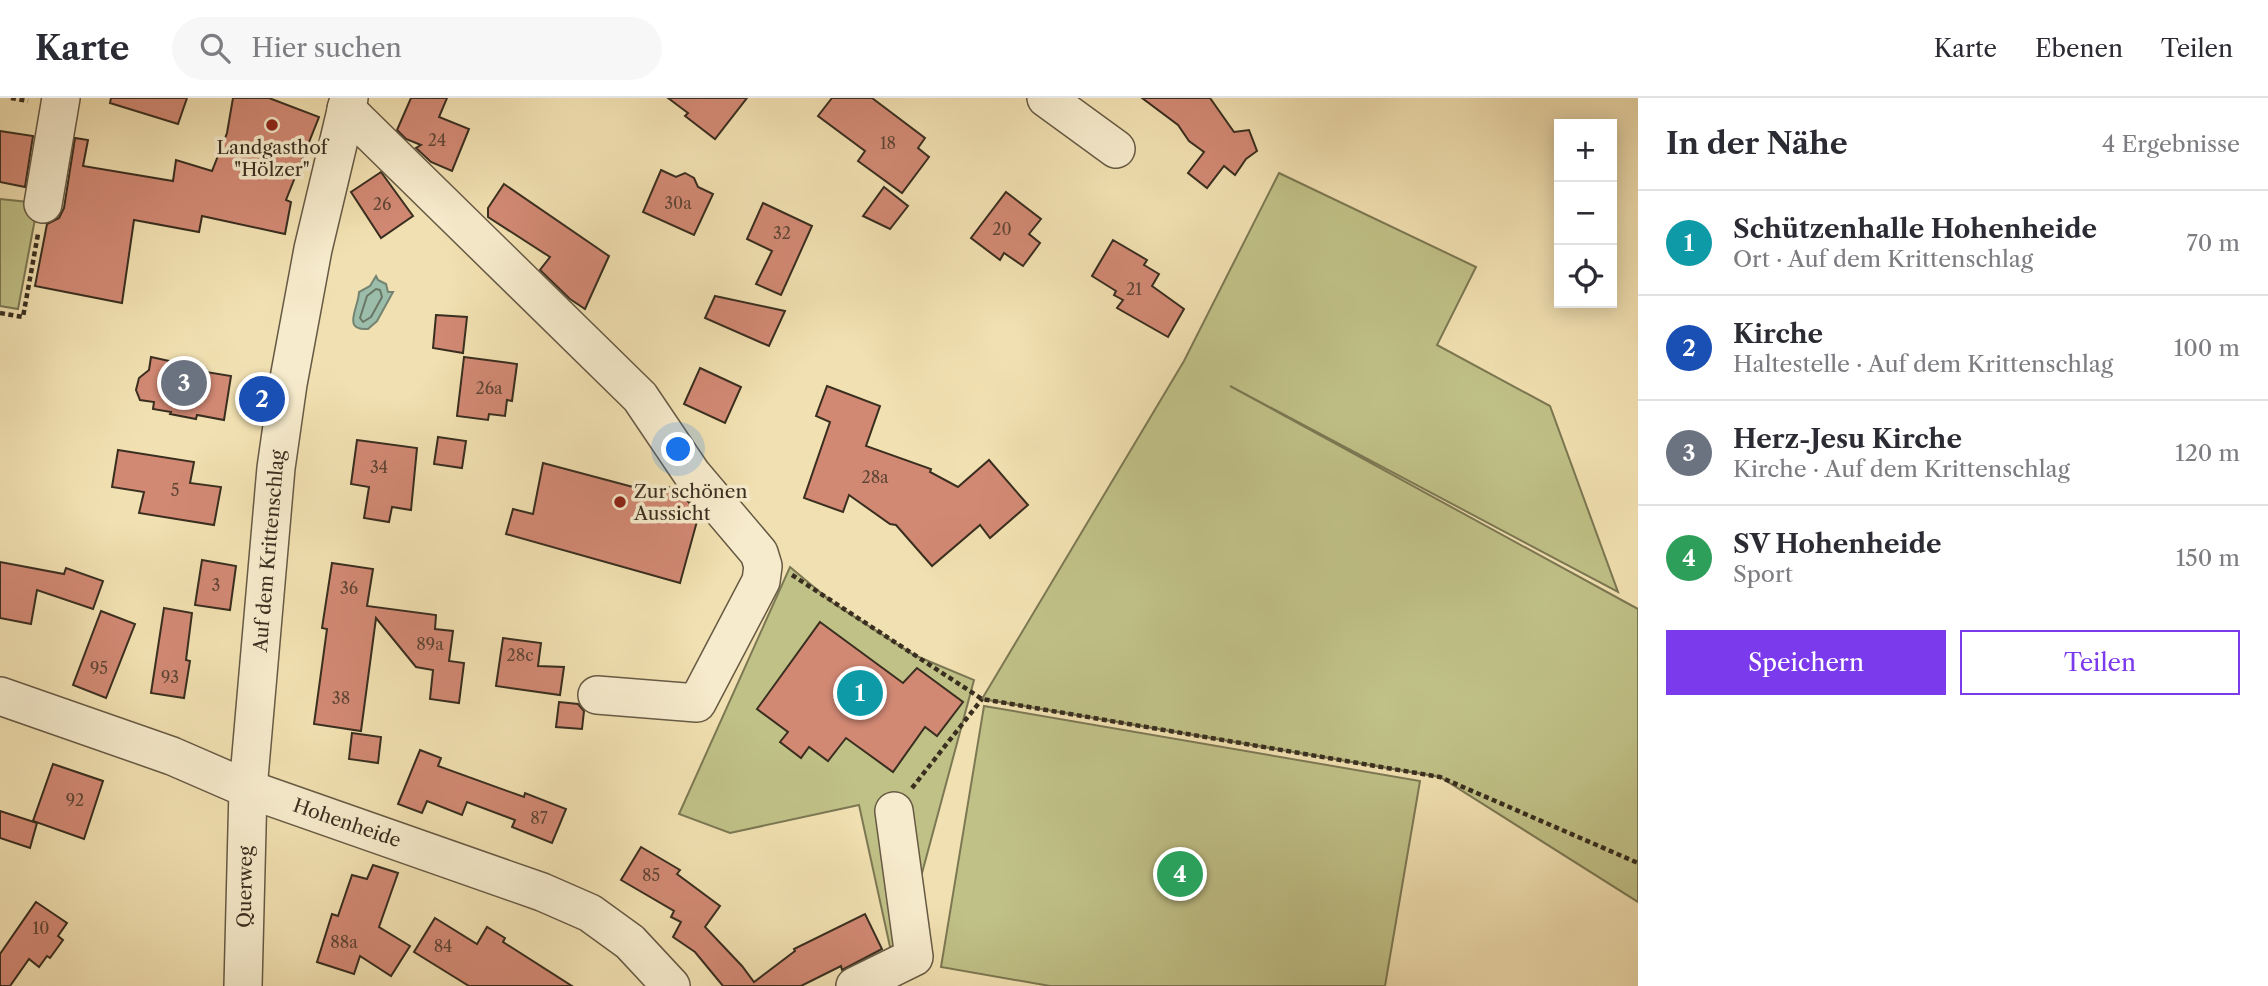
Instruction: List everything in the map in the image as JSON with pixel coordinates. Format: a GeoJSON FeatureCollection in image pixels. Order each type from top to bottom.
{"type":"FeatureCollection","features":[{"type":"Feature","properties":{"kind":"street"},"geometry":{"type":"LineString","coordinates":[[43,204],[61,98]]}},
{"type":"Feature","properties":{"kind":"street"},"geometry":{"type":"LineString","coordinates":[[1046,98],[1116,149]]}},
{"type":"Feature","properties":{"kind":"street","name":"Auf dem Krittenschlag"},"geometry":{"type":"LineString","coordinates":[[348,103],[640,397],[692,474],[759,553]]}},
{"type":"Feature","properties":{"kind":"street","name":"Auf dem Krittenschlag"},"geometry":{"type":"LineString","coordinates":[[248,789],[276,468],[288,384],[313,249],[348,103]]}},
{"type":"Feature","properties":{"kind":"street"},"geometry":{"type":"LineString","coordinates":[[597,695],[697,703],[761,581],[763,566],[759,553]]}},
{"type":"Feature","properties":{"kind":"street","name":"Hohenheide"},"geometry":{"type":"LineString","coordinates":[[0,696],[172,757],[248,789],[542,892],[590,913],[629,942],[671,986]]}},
{"type":"Feature","properties":{"kind":"street","name":"Querweg"},"geometry":{"type":"LineString","coordinates":[[243,986],[248,789]]}},
{"type":"Feature","properties":{"kind":"street"},"geometry":{"type":"LineString","coordinates":[[855,986],[914,957],[894,811]]}},
{"type":"Feature","properties":{"kind":"path"},"geometry":{"type":"LineString","coordinates":[[0,313],[23,317],[43,204]]}},
{"type":"Feature","properties":{"kind":"path"},"geometry":{"type":"LineString","coordinates":[[759,553],[982,699],[1440,777],[1638,863]]}},
{"type":"Feature","properties":{"kind":"path"},"geometry":{"type":"LineString","coordinates":[[894,811],[982,699]]}},
{"type":"Feature","properties":{"kind":"green space"},"geometry":{"type":"Polygon","coordinates":[[[1279,173],[1476,267],[1437,345],[1550,406],[1618,592],[1230,386],[1638,609],[1638,902],[1440,777],[982,699],[1184,361],[1279,173]]]}},
{"type":"Feature","properties":{"kind":"green space"},"geometry":{"type":"Polygon","coordinates":[[[0,199],[38,203],[18,309],[0,306],[0,199]]]}},
{"type":"Feature","properties":{"kind":"green space"},"geometry":{"type":"Polygon","coordinates":[[[790,567],[833,603],[914,655],[974,680],[901,951],[892,956],[859,805],[730,833],[679,814],[790,567]]]}},
{"type":"Feature","properties":{"kind":"green space"},"geometry":{"type":"Polygon","coordinates":[[[984,706],[1420,781],[1385,986],[1050,986],[941,967],[984,706]]]}},
{"type":"Feature","properties":{"kind":"water"},"geometry":{"type":"Polygon","coordinates":[[[376,276],[386,284],[388,292],[393,292],[377,321],[368,329],[360,329],[353,322],[359,292],[370,286],[376,276]]]}},
{"type":"Feature","properties":{"kind":"building"},"geometry":{"type":"Polygon","coordinates":[[[111,98],[187,98],[178,124],[110,103],[111,98]]]}},
{"type":"Feature","properties":{"kind":"building"},"geometry":{"type":"Polygon","coordinates":[[[233,98],[269,98],[319,117],[286,200],[291,202],[285,234],[202,216],[199,232],[134,220],[122,303],[35,286],[47,224],[59,218],[64,208],[75,138],[88,140],[83,166],[173,181],[176,160],[212,171],[227,133],[233,98]]]}},
{"type":"Feature","properties":{"kind":"building"},"geometry":{"type":"Polygon","coordinates":[[[411,98],[447,98],[439,117],[469,129],[452,171],[431,162],[416,148],[421,145],[406,139],[397,130],[411,98]]]}},
{"type":"Feature","properties":{"kind":"building"},"geometry":{"type":"Polygon","coordinates":[[[668,98],[747,98],[715,139],[685,116],[688,113],[668,98]]]}},
{"type":"Feature","properties":{"kind":"building"},"geometry":{"type":"Polygon","coordinates":[[[832,98],[872,98],[925,138],[918,148],[929,157],[902,193],[858,161],[865,151],[818,116],[832,98]]]}},
{"type":"Feature","properties":{"kind":"building"},"geometry":{"type":"Polygon","coordinates":[[[1142,98],[1210,98],[1234,132],[1249,130],[1257,151],[1246,159],[1235,175],[1224,166],[1207,188],[1188,173],[1204,152],[1189,141],[1178,125],[1142,98]]]}},
{"type":"Feature","properties":{"kind":"building"},"geometry":{"type":"Polygon","coordinates":[[[0,131],[33,136],[25,187],[0,182],[0,131]]]}},
{"type":"Feature","properties":{"kind":"building"},"geometry":{"type":"Polygon","coordinates":[[[661,170],[676,177],[685,173],[694,178],[698,187],[713,194],[694,235],[643,212],[661,170]]]}},
{"type":"Feature","properties":{"kind":"building"},"geometry":{"type":"Polygon","coordinates":[[[381,172],[413,216],[381,238],[351,192],[381,172]]]}},
{"type":"Feature","properties":{"kind":"building"},"geometry":{"type":"Polygon","coordinates":[[[504,184],[609,256],[585,309],[570,299],[540,270],[550,257],[488,217],[488,208],[504,184]]]}},
{"type":"Feature","properties":{"kind":"building"},"geometry":{"type":"Polygon","coordinates":[[[884,187],[908,206],[890,229],[863,216],[884,187]]]}},
{"type":"Feature","properties":{"kind":"building"},"geometry":{"type":"Polygon","coordinates":[[[1006,192],[1041,219],[1029,234],[1040,243],[1023,266],[1004,253],[1000,260],[971,238],[1006,192]]]}},
{"type":"Feature","properties":{"kind":"building"},"geometry":{"type":"Polygon","coordinates":[[[763,203],[812,226],[781,295],[756,284],[772,251],[747,239],[763,203]]]}},
{"type":"Feature","properties":{"kind":"building"},"geometry":{"type":"Polygon","coordinates":[[[1113,240],[1147,260],[1144,265],[1159,274],[1152,286],[1184,309],[1168,337],[1117,308],[1123,300],[1114,295],[1116,291],[1092,276],[1113,240]]]}},
{"type":"Feature","properties":{"kind":"building"},"geometry":{"type":"Polygon","coordinates":[[[715,296],[785,311],[769,346],[705,318],[715,296]]]}},
{"type":"Feature","properties":{"kind":"building"},"geometry":{"type":"Polygon","coordinates":[[[436,315],[467,317],[463,353],[433,348],[436,315]]]}},
{"type":"Feature","properties":{"kind":"building"},"geometry":{"type":"Polygon","coordinates":[[[151,357],[231,376],[224,420],[170,414],[171,412],[153,409],[154,402],[140,400],[136,390],[139,378],[149,370],[151,357]]]}},
{"type":"Feature","properties":{"kind":"building"},"geometry":{"type":"Polygon","coordinates":[[[464,357],[517,364],[512,401],[507,400],[505,416],[489,414],[488,420],[457,416],[464,357]]]}},
{"type":"Feature","properties":{"kind":"building"},"geometry":{"type":"Polygon","coordinates":[[[700,368],[741,387],[725,423],[684,404],[700,368]]]}},
{"type":"Feature","properties":{"kind":"building"},"geometry":{"type":"Polygon","coordinates":[[[827,386],[880,406],[866,446],[931,469],[930,472],[958,487],[989,460],[1028,505],[990,538],[980,525],[932,566],[896,525],[890,524],[849,495],[843,512],[804,498],[830,422],[816,416],[827,386]]]}},
{"type":"Feature","properties":{"kind":"building"},"geometry":{"type":"Polygon","coordinates":[[[438,437],[466,441],[462,468],[434,464],[438,437]]]}},
{"type":"Feature","properties":{"kind":"building"},"geometry":{"type":"Polygon","coordinates":[[[357,440],[417,448],[411,510],[392,507],[389,522],[364,518],[369,487],[351,484],[357,440]]]}},
{"type":"Feature","properties":{"kind":"building"},"geometry":{"type":"Polygon","coordinates":[[[118,450],[194,462],[190,483],[221,487],[214,525],[139,513],[144,492],[112,487],[118,450]]]}},
{"type":"Feature","properties":{"kind":"building"},"geometry":{"type":"Polygon","coordinates":[[[543,463],[663,495],[665,486],[678,490],[699,514],[680,583],[506,534],[513,509],[533,514],[543,463]]]}},
{"type":"Feature","properties":{"kind":"building"},"geometry":{"type":"Polygon","coordinates":[[[202,560],[236,566],[230,610],[195,605],[202,560]]]}},
{"type":"Feature","properties":{"kind":"building"},"geometry":{"type":"Polygon","coordinates":[[[0,562],[64,574],[66,568],[103,581],[93,609],[37,590],[31,624],[0,618],[0,562]]]}},
{"type":"Feature","properties":{"kind":"building"},"geometry":{"type":"Polygon","coordinates":[[[332,563],[373,569],[367,606],[436,615],[435,629],[453,631],[449,661],[464,663],[459,703],[430,699],[433,670],[416,667],[376,618],[361,731],[314,724],[327,629],[322,628],[332,563]]]}},
{"type":"Feature","properties":{"kind":"building"},"geometry":{"type":"Polygon","coordinates":[[[164,608],[192,613],[186,660],[190,661],[184,698],[151,693],[164,608]]]}},
{"type":"Feature","properties":{"kind":"building"},"geometry":{"type":"Polygon","coordinates":[[[101,611],[135,624],[106,698],[73,685],[101,611]]]}},
{"type":"Feature","properties":{"kind":"building"},"geometry":{"type":"Polygon","coordinates":[[[820,622],[903,683],[917,668],[963,702],[937,736],[925,727],[893,772],[846,738],[828,761],[809,747],[801,758],[780,742],[788,732],[757,709],[820,622]]]}},
{"type":"Feature","properties":{"kind":"building"},"geometry":{"type":"Polygon","coordinates":[[[503,638],[541,643],[538,666],[564,667],[560,695],[496,686],[503,638]]]}},
{"type":"Feature","properties":{"kind":"building"},"geometry":{"type":"Polygon","coordinates":[[[559,702],[578,704],[584,711],[582,729],[556,727],[559,702]]]}},
{"type":"Feature","properties":{"kind":"building"},"geometry":{"type":"Polygon","coordinates":[[[352,733],[381,737],[378,763],[349,759],[352,733]]]}},
{"type":"Feature","properties":{"kind":"building"},"geometry":{"type":"Polygon","coordinates":[[[420,750],[441,758],[438,766],[524,797],[525,793],[566,809],[552,843],[512,827],[515,820],[467,802],[462,815],[427,801],[422,813],[398,804],[420,750]]]}},
{"type":"Feature","properties":{"kind":"building"},"geometry":{"type":"Polygon","coordinates":[[[53,764],[103,781],[84,839],[33,821],[53,764]]]}},
{"type":"Feature","properties":{"kind":"building"},"geometry":{"type":"Polygon","coordinates":[[[0,811],[37,823],[30,848],[0,838],[0,811]]]}},
{"type":"Feature","properties":{"kind":"building"},"geometry":{"type":"Polygon","coordinates":[[[641,847],[680,870],[677,874],[720,906],[705,927],[754,982],[795,951],[794,949],[865,914],[882,949],[842,970],[841,966],[801,986],[723,986],[695,952],[673,937],[681,922],[671,917],[674,911],[621,880],[641,847]]]}},
{"type":"Feature","properties":{"kind":"building"},"geometry":{"type":"Polygon","coordinates":[[[373,865],[398,873],[379,927],[410,946],[391,976],[360,956],[354,974],[317,962],[332,914],[338,916],[352,875],[367,879],[373,865]]]}},
{"type":"Feature","properties":{"kind":"building"},"geometry":{"type":"Polygon","coordinates":[[[36,902],[67,923],[58,936],[63,940],[50,958],[47,956],[39,967],[29,959],[10,986],[0,986],[0,954],[36,902]]]}},
{"type":"Feature","properties":{"kind":"building"},"geometry":{"type":"Polygon","coordinates":[[[435,918],[477,944],[487,927],[505,938],[503,942],[572,986],[469,986],[414,952],[435,918]]]}},
{"type":"Feature","properties":{"kind":"place","name":"Landgasthof \"Hölzer\""},"geometry":{"type":"Point","coordinates":[272,125]}},
{"type":"Feature","properties":{"kind":"place","name":"Herz-Jesu Kirche"},"geometry":{"type":"Point","coordinates":[184,383]}},
{"type":"Feature","properties":{"kind":"place","name":"Kirche"},"geometry":{"type":"Point","coordinates":[262,399]}},
{"type":"Feature","properties":{"kind":"place","name":"Zur schönen Aussicht"},"geometry":{"type":"Point","coordinates":[620,502]}},
{"type":"Feature","properties":{"kind":"place","name":"Schützenhalle Hohenheide"},"geometry":{"type":"Point","coordinates":[860,693]}},
{"type":"Feature","properties":{"kind":"place","name":"SV Hohenheide"},"geometry":{"type":"Point","coordinates":[1180,874]}}]}
